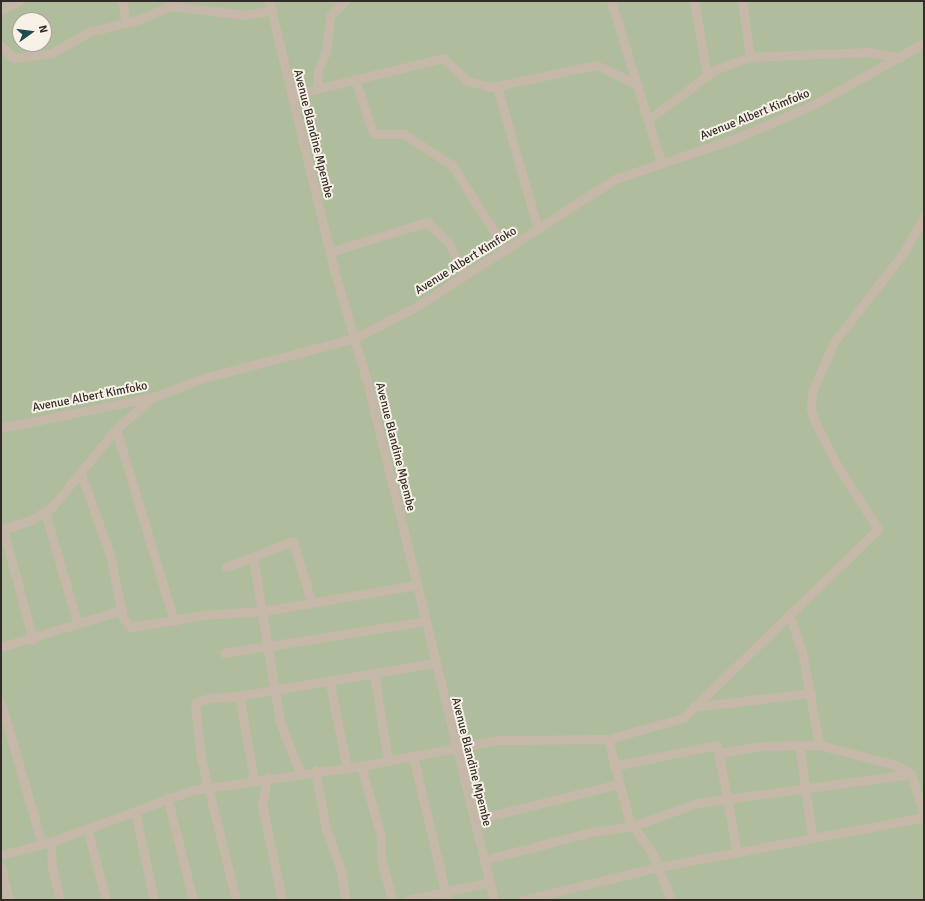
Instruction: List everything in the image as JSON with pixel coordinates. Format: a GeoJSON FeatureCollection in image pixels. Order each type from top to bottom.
{"type":"FeatureCollection","features":[{"type":"Feature","properties":{"kind":"street"},"geometry":{"type":"LineString","coordinates":[[1,10],[19,1]]}},
{"type":"Feature","properties":{"kind":"street"},"geometry":{"type":"LineString","coordinates":[[122,1],[126,23]]}},
{"type":"Feature","properties":{"kind":"street","name":"Avenue Blandine Mpembe"},"geometry":{"type":"LineString","coordinates":[[269,1],[330,252],[355,338],[417,585],[455,749],[484,860],[488,882],[494,900]]}},
{"type":"Feature","properties":{"kind":"street"},"geometry":{"type":"LineString","coordinates":[[317,89],[318,70],[326,51],[330,16],[345,1]]}},
{"type":"Feature","properties":{"kind":"street"},"geometry":{"type":"LineString","coordinates":[[611,1],[649,119],[661,163]]}},
{"type":"Feature","properties":{"kind":"street"},"geometry":{"type":"LineString","coordinates":[[694,1],[707,75]]}},
{"type":"Feature","properties":{"kind":"street"},"geometry":{"type":"LineString","coordinates":[[742,1],[750,57]]}},
{"type":"Feature","properties":{"kind":"street"},"geometry":{"type":"LineString","coordinates":[[1,46],[14,58],[38,56],[60,50],[89,32],[126,23],[180,5],[240,15],[272,10]]}},
{"type":"Feature","properties":{"kind":"street","name":"Avenue Albert Kimfoko"},"geometry":{"type":"LineString","coordinates":[[1,428],[154,396],[200,380],[355,338],[414,308],[464,274],[506,250],[615,179],[734,139],[811,106],[922,46]]}},
{"type":"Feature","properties":{"kind":"street"},"geometry":{"type":"LineString","coordinates":[[649,119],[707,75],[750,57],[870,52],[900,58]]}},
{"type":"Feature","properties":{"kind":"street"},"geometry":{"type":"LineString","coordinates":[[292,95],[443,58],[468,81],[498,88],[596,65],[638,85]]}},
{"type":"Feature","properties":{"kind":"street"},"geometry":{"type":"LineString","coordinates":[[355,79],[372,130],[375,134],[404,134],[452,165],[506,250]]}},
{"type":"Feature","properties":{"kind":"street"},"geometry":{"type":"LineString","coordinates":[[498,88],[538,229]]}},
{"type":"Feature","properties":{"kind":"street"},"geometry":{"type":"LineString","coordinates":[[1,855],[46,843],[135,812],[167,797],[208,787],[316,770],[361,766],[455,749],[500,739],[608,739],[677,721],[878,529],[838,467],[816,422],[811,409],[812,392],[834,342],[893,267],[924,217]]}},
{"type":"Feature","properties":{"kind":"street"},"geometry":{"type":"LineString","coordinates":[[330,252],[427,222],[448,242],[464,274]]}},
{"type":"Feature","properties":{"kind":"street"},"geometry":{"type":"LineString","coordinates":[[33,640],[2,530],[45,512],[81,474],[116,429],[154,396]]}},
{"type":"Feature","properties":{"kind":"street"},"geometry":{"type":"LineString","coordinates":[[116,429],[174,621]]}},
{"type":"Feature","properties":{"kind":"street"},"geometry":{"type":"LineString","coordinates":[[81,474],[110,555],[125,622],[133,628],[203,615],[263,611],[311,601],[417,585]]}},
{"type":"Feature","properties":{"kind":"street"},"geometry":{"type":"LineString","coordinates":[[45,512],[76,622]]}},
{"type":"Feature","properties":{"kind":"street"},"geometry":{"type":"LineString","coordinates":[[226,567],[286,542],[296,542],[311,601]]}},
{"type":"Feature","properties":{"kind":"street"},"geometry":{"type":"LineString","coordinates":[[253,557],[263,611],[267,645],[277,689],[280,722],[300,773]]}},
{"type":"Feature","properties":{"kind":"street"},"geometry":{"type":"LineString","coordinates":[[1,647],[33,640],[76,622],[122,610]]}},
{"type":"Feature","properties":{"kind":"street"},"geometry":{"type":"LineString","coordinates":[[789,614],[811,693],[819,745]]}},
{"type":"Feature","properties":{"kind":"street"},"geometry":{"type":"LineString","coordinates":[[224,653],[267,645],[426,622]]}},
{"type":"Feature","properties":{"kind":"street"},"geometry":{"type":"LineString","coordinates":[[236,900],[198,744],[195,703],[209,698],[239,696],[435,662]]}},
{"type":"Feature","properties":{"kind":"street"},"geometry":{"type":"LineString","coordinates":[[374,673],[388,760]]}},
{"type":"Feature","properties":{"kind":"street"},"geometry":{"type":"LineString","coordinates":[[329,680],[347,768]]}},
{"type":"Feature","properties":{"kind":"street"},"geometry":{"type":"LineString","coordinates":[[693,707],[811,693]]}},
{"type":"Feature","properties":{"kind":"street"},"geometry":{"type":"LineString","coordinates":[[239,696],[254,779]]}},
{"type":"Feature","properties":{"kind":"street"},"geometry":{"type":"LineString","coordinates":[[1,702],[46,843],[60,900]]}},
{"type":"Feature","properties":{"kind":"street"},"geometry":{"type":"LineString","coordinates":[[608,739],[618,784],[633,826],[658,867],[671,900]]}},
{"type":"Feature","properties":{"kind":"street"},"geometry":{"type":"LineString","coordinates":[[799,744],[812,836]]}},
{"type":"Feature","properties":{"kind":"street"},"geometry":{"type":"LineString","coordinates":[[524,900],[658,867],[812,836],[924,816],[911,774],[896,765],[819,745],[799,744],[718,753]]}},
{"type":"Feature","properties":{"kind":"street"},"geometry":{"type":"LineString","coordinates":[[614,766],[708,745],[717,745],[725,799],[737,852]]}},
{"type":"Feature","properties":{"kind":"street"},"geometry":{"type":"LineString","coordinates":[[413,756],[446,896]]}},
{"type":"Feature","properties":{"kind":"street"},"geometry":{"type":"LineString","coordinates":[[361,766],[381,836],[381,858],[392,900]]}},
{"type":"Feature","properties":{"kind":"street"},"geometry":{"type":"LineString","coordinates":[[316,770],[326,829],[341,870],[346,900]]}},
{"type":"Feature","properties":{"kind":"street"},"geometry":{"type":"LineString","coordinates":[[484,860],[591,832],[633,826],[697,803],[805,786],[911,774]]}},
{"type":"Feature","properties":{"kind":"street"},"geometry":{"type":"LineString","coordinates":[[267,777],[262,805],[282,900]]}},
{"type":"Feature","properties":{"kind":"street"},"geometry":{"type":"LineString","coordinates":[[474,820],[618,784]]}},
{"type":"Feature","properties":{"kind":"street"},"geometry":{"type":"LineString","coordinates":[[167,797],[193,900]]}},
{"type":"Feature","properties":{"kind":"street"},"geometry":{"type":"LineString","coordinates":[[135,812],[154,900]]}},
{"type":"Feature","properties":{"kind":"street"},"geometry":{"type":"LineString","coordinates":[[87,828],[106,900]]}},
{"type":"Feature","properties":{"kind":"street"},"geometry":{"type":"LineString","coordinates":[[1,868],[9,900]]}},
{"type":"Feature","properties":{"kind":"street"},"geometry":{"type":"LineString","coordinates":[[408,900],[446,896],[488,882]]}},
{"type":"Feature","properties":{"kind":"green space"},"geometry":{"type":"Polygon","coordinates":[[[1,1],[924,1],[924,900],[1,900],[1,1]]]}}]}
